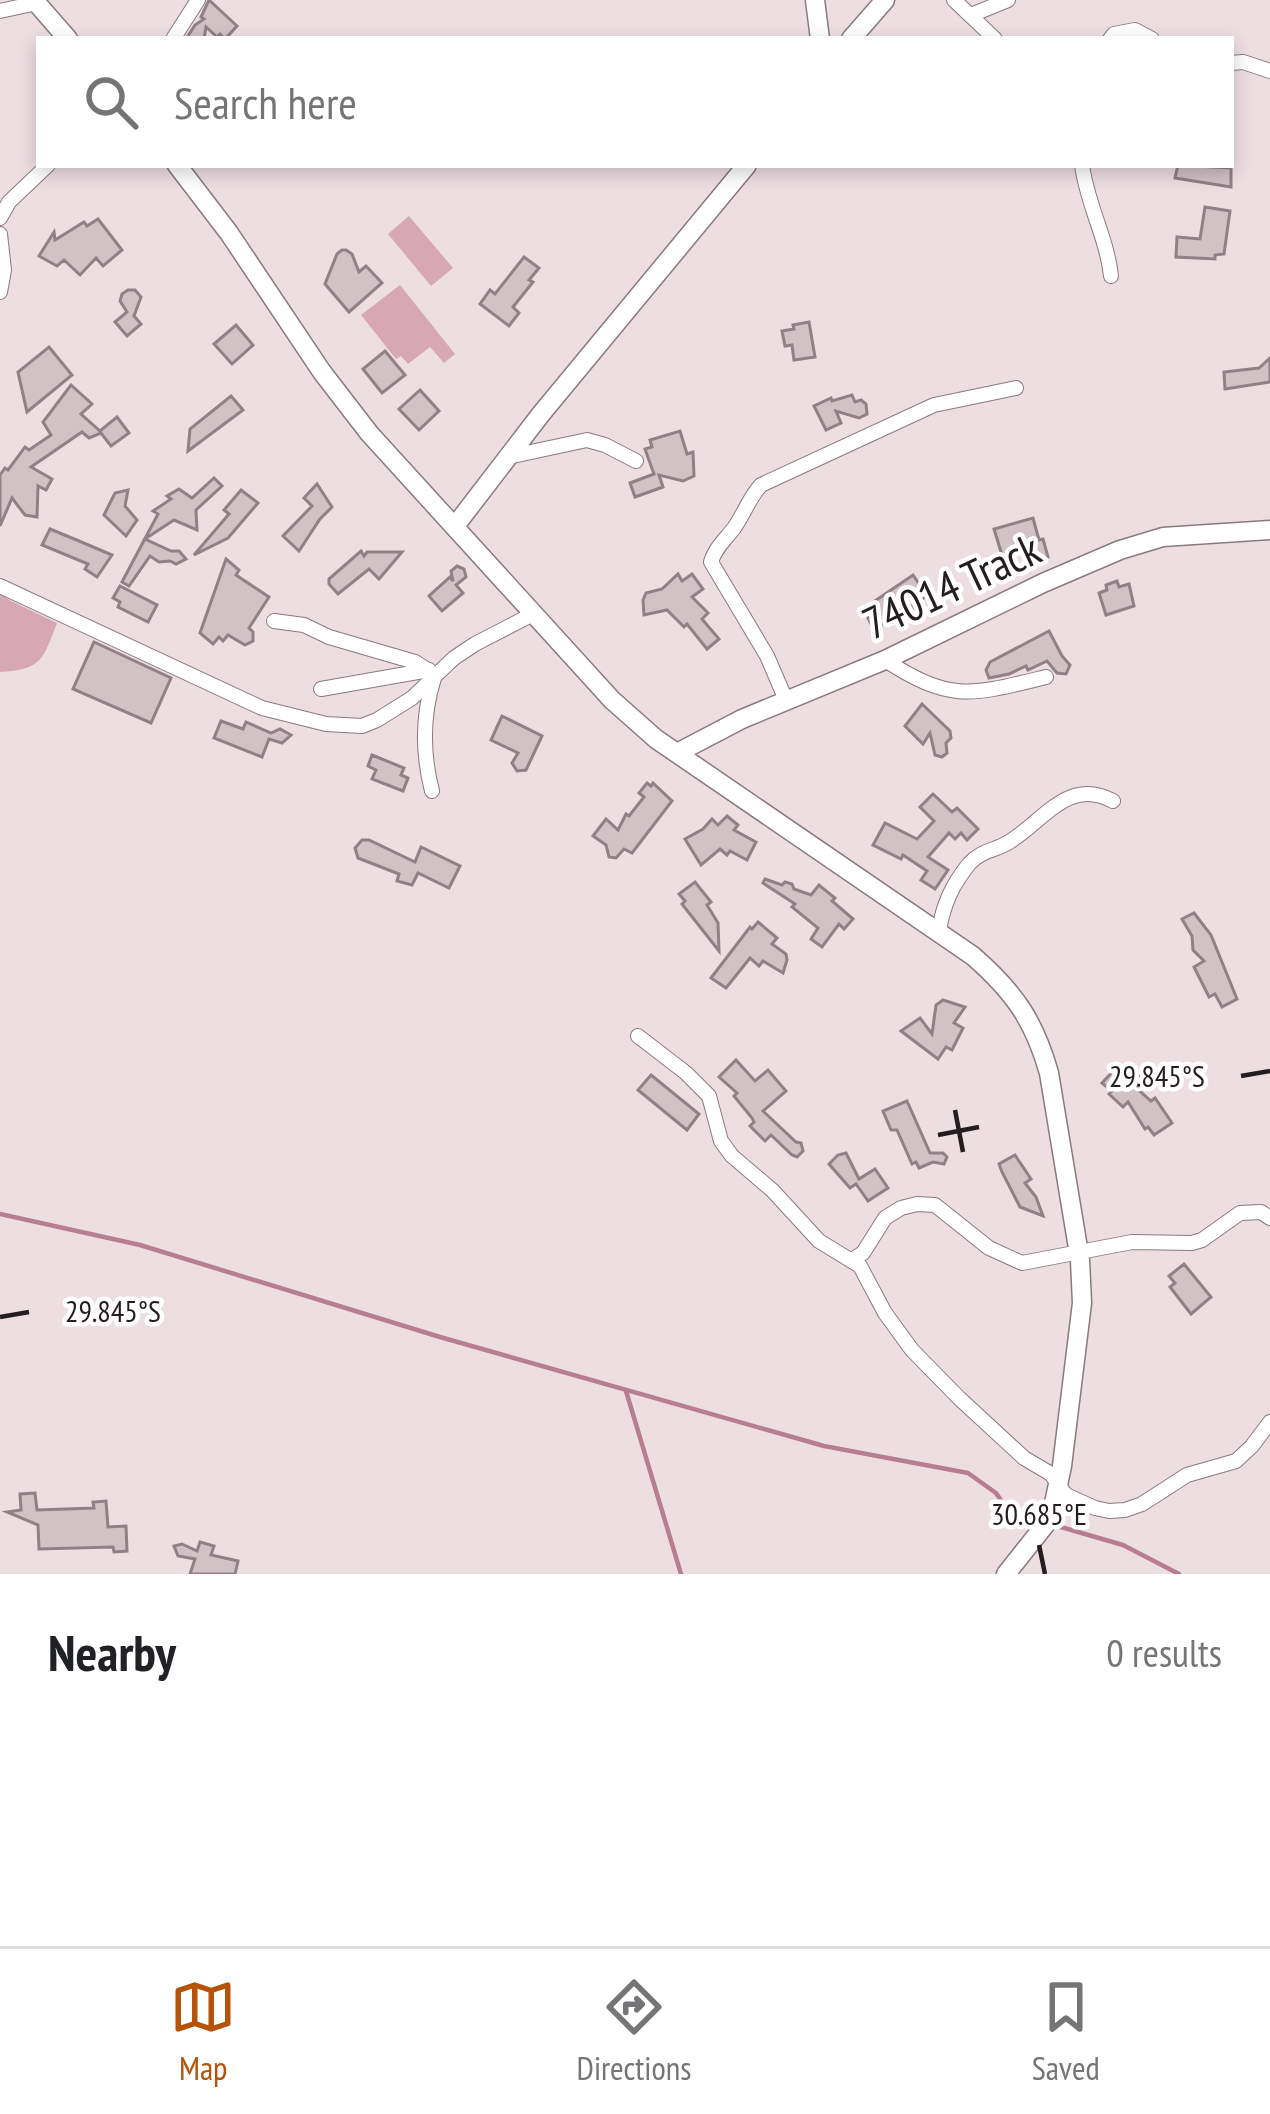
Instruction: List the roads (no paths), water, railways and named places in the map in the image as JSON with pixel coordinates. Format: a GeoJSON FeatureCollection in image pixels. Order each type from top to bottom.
{"type":"FeatureCollection","features":[{"type":"Feature","properties":{"kind":"street"},"geometry":{"type":"LineString","coordinates":[[174,36],[198,0]]}},
{"type":"Feature","properties":{"kind":"street"},"geometry":{"type":"LineString","coordinates":[[815,0],[820,36]]}},
{"type":"Feature","properties":{"kind":"street"},"geometry":{"type":"LineString","coordinates":[[854,36],[884,0]]}},
{"type":"Feature","properties":{"kind":"street"},"geometry":{"type":"LineString","coordinates":[[954,0],[992,36]]}},
{"type":"Feature","properties":{"kind":"street"},"geometry":{"type":"LineString","coordinates":[[971,15],[1008,0]]}},
{"type":"Feature","properties":{"kind":"street"},"geometry":{"type":"LineString","coordinates":[[0,11],[36,2],[65,36]]}},
{"type":"Feature","properties":{"kind":"street"},"geometry":{"type":"LineString","coordinates":[[1112,36],[1135,30],[1146,36]]}},
{"type":"Feature","properties":{"kind":"street"},"geometry":{"type":"LineString","coordinates":[[1234,63],[1270,71]]}},
{"type":"Feature","properties":{"kind":"street"},"geometry":{"type":"LineString","coordinates":[[0,218],[9,202],[45,168]]}},
{"type":"Feature","properties":{"kind":"street"},"geometry":{"type":"LineString","coordinates":[[179,168],[369,433],[612,700],[677,753],[973,956],[1022,1006],[1049,1073],[1079,1252],[1082,1303],[1058,1485],[1045,1525],[1006,1574]]}},
{"type":"Feature","properties":{"kind":"street"},"geometry":{"type":"LineString","coordinates":[[454,526],[745,168]]}},
{"type":"Feature","properties":{"kind":"street"},"geometry":{"type":"LineString","coordinates":[[1082,168],[1111,276]]}},
{"type":"Feature","properties":{"kind":"street"},"geometry":{"type":"LineString","coordinates":[[0,234],[4,270],[0,292]]}},
{"type":"Feature","properties":{"kind":"street"},"geometry":{"type":"LineString","coordinates":[[785,700],[759,640],[711,562],[754,491],[934,405],[1016,388]]}},
{"type":"Feature","properties":{"kind":"street"},"geometry":{"type":"LineString","coordinates":[[508,458],[587,440],[636,461]]}},
{"type":"Feature","properties":{"kind":"street","name":"74014 Track"},"geometry":{"type":"LineString","coordinates":[[677,753],[742,719],[885,660],[1120,550],[1163,537],[1270,530]]}},
{"type":"Feature","properties":{"kind":"street"},"geometry":{"type":"LineString","coordinates":[[0,586],[262,708],[326,724],[362,726],[412,698],[433,672],[475,644],[533,614]]}},
{"type":"Feature","properties":{"kind":"street"},"geometry":{"type":"LineString","coordinates":[[274,621],[304,626],[416,662],[433,672]]}},
{"type":"Feature","properties":{"kind":"street"},"geometry":{"type":"LineString","coordinates":[[885,660],[932,687],[964,693],[1046,676]]}},
{"type":"Feature","properties":{"kind":"street"},"geometry":{"type":"LineString","coordinates":[[321,689],[433,672]]}},
{"type":"Feature","properties":{"kind":"street"},"geometry":{"type":"LineString","coordinates":[[432,791],[424,729],[433,672]]}},
{"type":"Feature","properties":{"kind":"street"},"geometry":{"type":"LineString","coordinates":[[939,931],[947,896],[978,855],[1008,843],[1070,797],[1092,792],[1113,801]]}},
{"type":"Feature","properties":{"kind":"street"},"geometry":{"type":"LineString","coordinates":[[638,1036],[709,1096],[721,1141],[732,1156],[772,1190],[819,1241],[860,1266],[885,1313],[913,1350],[1024,1458],[1051,1474],[1066,1495],[1095,1508],[1125,1510],[1142,1504],[1187,1475],[1236,1461],[1270,1422]]}},
{"type":"Feature","properties":{"kind":"street"},"geometry":{"type":"LineString","coordinates":[[852,1260],[863,1253],[885,1218],[923,1203],[935,1205],[965,1231],[1011,1259],[1032,1262],[1132,1242],[1192,1243],[1240,1213],[1270,1218]]}},
{"type":"Feature","properties":{"kind":"waterway"},"geometry":{"type":"LineString","coordinates":[[0,1214],[140,1245],[440,1337],[824,1446],[968,1473],[996,1493],[1011,1515],[1029,1517]]}},
{"type":"Feature","properties":{"kind":"waterway"},"geometry":{"type":"LineString","coordinates":[[626,1391],[681,1574]]}},
{"type":"Feature","properties":{"kind":"waterway"},"geometry":{"type":"LineString","coordinates":[[1054,1525],[1123,1545],[1179,1574]]}}]}
